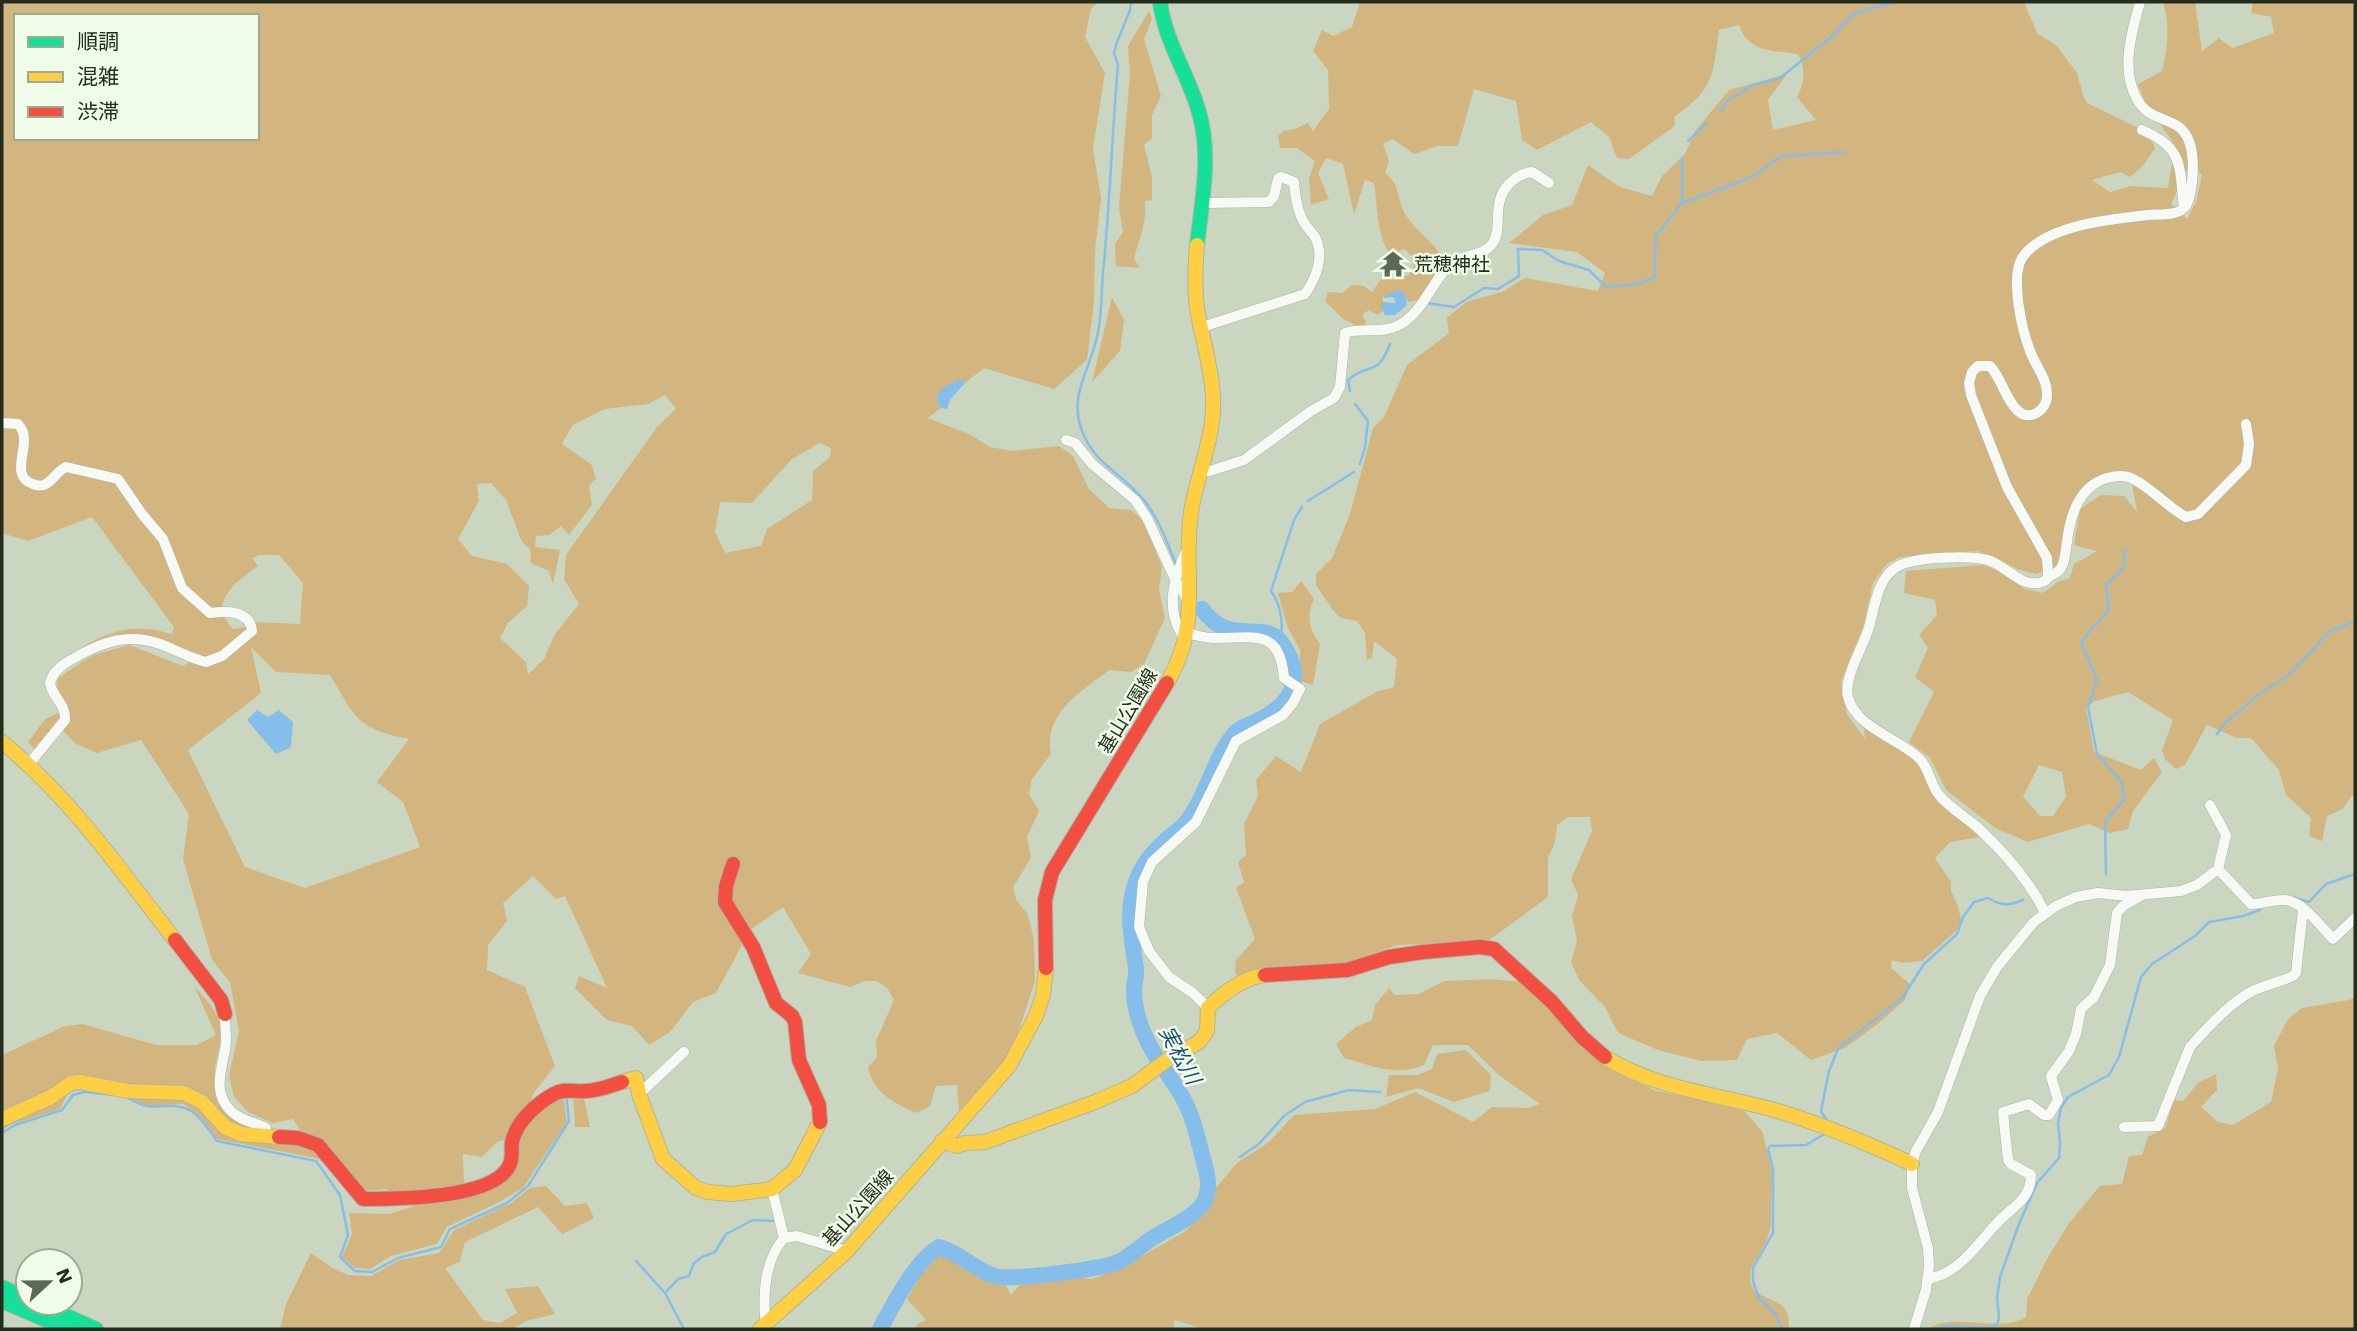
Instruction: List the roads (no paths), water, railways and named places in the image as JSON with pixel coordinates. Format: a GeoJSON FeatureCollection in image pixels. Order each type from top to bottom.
{"type":"FeatureCollection","features":[{"type":"Feature","properties":{"kind":"street","name":"基山公園線"},"geometry":{"type":"LineString","coordinates":[[763,1327],[847,1251],[1021,1049],[1035,1021],[1045,982],[1043,910],[1051,875],[1062,852],[1177,667],[1188,633],[1192,606],[1189,545],[1192,510],[1212,419],[1213,397],[1199,328],[1195,288],[1205,158],[1203,127],[1194,97],[1166,38],[1160,2]]}},
{"type":"Feature","properties":{"kind":"street"},"geometry":{"type":"LineString","coordinates":[[2045,913],[2019,870],[1977,827],[1938,794],[1928,769],[1920,759],[1903,744],[1861,719],[1851,706],[1847,684],[1863,647],[1876,597],[1885,578],[1896,567],[1909,562],[1975,558],[1988,560],[2030,584],[2045,581],[2048,575],[2047,558],[2007,487],[1971,395],[1969,383],[1972,372],[1978,366],[1990,366],[2020,413],[2028,415],[2044,408],[2046,387],[2030,350],[2023,325],[2016,278],[2021,260],[2035,243],[2056,232],[2122,218],[2174,213],[2184,209],[2191,192],[2192,155],[2189,142],[2184,131],[2176,125],[2155,117],[2141,106],[2131,78],[2129,43],[2140,2]]}},
{"type":"Feature","properties":{"kind":"street"},"geometry":{"type":"LineString","coordinates":[[2142,130],[2158,137],[2172,149],[2179,162],[2184,209]]}},
{"type":"Feature","properties":{"kind":"street"},"geometry":{"type":"LineString","coordinates":[[1200,472],[1244,460],[1311,411],[1334,398],[1340,387],[1345,333],[1385,330],[1404,323],[1449,265],[1489,248],[1495,242],[1501,194],[1516,178],[1532,172],[1549,183]]}},
{"type":"Feature","properties":{"kind":"street"},"geometry":{"type":"LineString","coordinates":[[1199,328],[1305,294],[1316,279],[1319,259],[1317,240],[1304,223],[1295,197],[1294,182],[1281,177],[1278,179],[1274,196],[1269,202],[1203,203]]}},
{"type":"Feature","properties":{"kind":"street"},"geometry":{"type":"LineString","coordinates":[[2,423],[18,424],[22,429],[22,477],[29,483],[44,485],[59,470],[66,467],[118,479],[163,539],[182,588],[189,596],[210,613],[237,613],[246,618],[252,631],[222,656],[206,662],[137,638],[110,640],[76,657],[57,670],[50,683],[53,693],[65,708],[65,720],[29,764]]}},
{"type":"Feature","properties":{"kind":"street"},"geometry":{"type":"LineString","coordinates":[[2048,575],[2057,573],[2061,568],[2066,556],[2069,526],[2074,510],[2081,495],[2092,485],[2115,476],[2132,478],[2176,512],[2186,517],[2193,516],[2211,502],[2246,465],[2249,444],[2246,424]]}},
{"type":"Feature","properties":{"kind":"street"},"geometry":{"type":"LineString","coordinates":[[1066,440],[1075,443],[1092,464],[1135,500],[1147,518],[1175,579],[1192,606]]}},
{"type":"Feature","properties":{"kind":"street"},"geometry":{"type":"LineString","coordinates":[[1189,545],[1175,579],[1172,602],[1175,623],[1181,633],[1211,638],[1265,638],[1272,642],[1278,652],[1287,682],[1300,689],[1283,715],[1236,741],[1196,822],[1152,862],[1143,882],[1139,927],[1149,950],[1170,977],[1193,993],[1208,1008]]}},
{"type":"Feature","properties":{"kind":"street"},"geometry":{"type":"LineString","coordinates":[[2,742],[29,764],[90,831],[221,1000],[225,1014],[226,1045],[219,1068],[223,1101],[230,1111],[240,1118],[266,1128],[265,1135]]}},
{"type":"Feature","properties":{"kind":"street"},"geometry":{"type":"LineString","coordinates":[[1914,1329],[1928,1279],[1928,1248],[1912,1188],[1912,1164],[1916,1151],[1938,1112],[1980,996],[1990,977],[2034,922],[2063,902],[2088,893],[2126,896],[2188,890],[2218,869],[2226,835],[2210,805]]}},
{"type":"Feature","properties":{"kind":"street"},"geometry":{"type":"LineString","coordinates":[[2,1119],[51,1097],[71,1083],[80,1082],[128,1091],[184,1093],[202,1102],[232,1131],[298,1138],[318,1145],[356,1194],[363,1199],[454,1192],[487,1185],[509,1167],[516,1131],[538,1106],[555,1093],[570,1089],[590,1091],[636,1078],[639,1094],[663,1159],[696,1188],[732,1194],[772,1189],[795,1170],[820,1121],[819,1105],[799,1060],[795,1022],[792,1016],[776,1003],[753,947],[725,902],[726,887],[733,864]]}},
{"type":"Feature","properties":{"kind":"street"},"geometry":{"type":"LineString","coordinates":[[2218,869],[2251,904],[2283,900],[2294,902],[2333,939],[2355,918]]}},
{"type":"Feature","properties":{"kind":"street"},"geometry":{"type":"LineString","coordinates":[[1928,1279],[1950,1272],[1960,1264],[2025,1197],[2031,1175],[2008,1160],[2003,1112],[2029,1104],[2044,1115],[2049,1115],[2054,1108],[2058,1101],[2050,1076],[2069,1051],[2081,1009],[2094,997],[2110,965],[2117,913],[2123,906],[2144,894]]}},
{"type":"Feature","properties":{"kind":"street"},"geometry":{"type":"LineString","coordinates":[[2124,1127],[2158,1126],[2190,1047],[2211,1024],[2248,993],[2293,976],[2304,909]]}},
{"type":"Feature","properties":{"kind":"street"},"geometry":{"type":"LineString","coordinates":[[942,1141],[957,1146],[985,1142],[1132,1086],[1167,1060],[1199,1042],[1207,1031],[1208,1008],[1220,996],[1256,976],[1347,970],[1389,957],[1423,951],[1480,947],[1494,949],[1552,1002],[1581,1037],[1622,1067],[1657,1080],[1780,1112],[1866,1142],[1912,1164]]}},
{"type":"Feature","properties":{"kind":"street"},"geometry":{"type":"LineString","coordinates":[[639,1094],[684,1052]]}},
{"type":"Feature","properties":{"kind":"street"},"geometry":{"type":"LineString","coordinates":[[772,1189],[784,1238]]}},
{"type":"Feature","properties":{"kind":"street"},"geometry":{"type":"LineString","coordinates":[[763,1327],[771,1258],[784,1238],[797,1236],[847,1251]]}},
{"type":"Feature","properties":{"kind":"street"},"geometry":{"type":"LineString","coordinates":[[2,1301],[67,1329]]}},
{"type":"Feature","properties":{"kind":"street"},"geometry":{"type":"LineString","coordinates":[[69,1317],[96,1329]]}},
{"type":"Feature","properties":{"kind":"water"},"geometry":{"type":"Polygon","coordinates":[[[1401,291],[1406,296],[1407,305],[1395,315],[1385,315],[1381,306],[1383,302],[1396,301],[1393,297],[1383,296],[1401,291]]]}},
{"type":"Feature","properties":{"kind":"water"},"geometry":{"type":"Polygon","coordinates":[[[961,379],[965,383],[950,400],[947,409],[941,408],[936,397],[944,387],[961,379]]]}},
{"type":"Feature","properties":{"kind":"water"},"geometry":{"type":"Polygon","coordinates":[[[257,710],[268,717],[279,710],[293,722],[291,747],[276,754],[247,720],[257,710]]]}},
{"type":"Feature","properties":{"kind":"waterway"},"geometry":{"type":"LineString","coordinates":[[1131,2],[1114,53],[1118,65],[1100,316],[1096,341],[1081,384],[1078,416],[1086,440],[1093,451],[1149,506],[1177,566]]}},
{"type":"Feature","properties":{"kind":"waterway"},"geometry":{"type":"LineString","coordinates":[[1720,112],[1727,101],[1753,85],[1780,78],[1830,38],[1855,13],[1894,2]]}},
{"type":"Feature","properties":{"kind":"waterway"},"geometry":{"type":"LineString","coordinates":[[1688,141],[1707,123]]}},
{"type":"Feature","properties":{"kind":"waterway"},"geometry":{"type":"LineString","coordinates":[[1426,303],[1454,307],[1484,288],[1498,289],[1519,276],[1518,249],[1542,250],[1559,261],[1589,270],[1606,287],[1636,284],[1654,278],[1656,236],[1682,203],[1752,177],[1782,156],[1845,152]]}},
{"type":"Feature","properties":{"kind":"waterway"},"geometry":{"type":"LineString","coordinates":[[1682,158],[1682,203]]}},
{"type":"Feature","properties":{"kind":"waterway"},"geometry":{"type":"LineString","coordinates":[[1350,391],[1348,380],[1377,365],[1390,344]]}},
{"type":"Feature","properties":{"kind":"waterway"},"geometry":{"type":"LineString","coordinates":[[1355,404],[1368,421],[1360,464]]}},
{"type":"Feature","properties":{"kind":"waterway"},"geometry":{"type":"LineString","coordinates":[[1308,501],[1354,472]]}},
{"type":"Feature","properties":{"kind":"waterway"},"geometry":{"type":"LineString","coordinates":[[1280,641],[1281,615],[1271,591],[1294,520],[1302,507]]}},
{"type":"Feature","properties":{"kind":"waterway"},"geometry":{"type":"LineString","coordinates":[[2106,874],[2105,822],[2124,800],[2122,782],[2097,754],[2088,707],[2097,680],[2081,642],[2109,609],[2106,585],[2123,569],[2125,549]]}},
{"type":"Feature","properties":{"kind":"waterway","name":"実松川"},"geometry":{"type":"LineString","coordinates":[[880,1329],[913,1273],[921,1262],[939,1247],[994,1276],[1037,1276],[1077,1271],[1124,1259],[1190,1216],[1205,1200],[1208,1190],[1207,1174],[1192,1118],[1181,1095],[1147,1041],[1137,1011],[1130,923],[1132,896],[1137,879],[1149,857],[1184,825],[1192,814],[1235,733],[1280,706],[1292,688],[1294,677],[1288,654],[1273,635],[1224,627],[1213,621],[1202,609]]}},
{"type":"Feature","properties":{"kind":"waterway"},"geometry":{"type":"LineString","coordinates":[[2217,734],[2225,723],[2262,692],[2288,676],[2329,632],[2353,622]]}},
{"type":"Feature","properties":{"kind":"waterway"},"geometry":{"type":"LineString","coordinates":[[2292,897],[2309,902],[2326,884],[2355,874]]}},
{"type":"Feature","properties":{"kind":"waterway"},"geometry":{"type":"LineString","coordinates":[[1827,1121],[1821,1111],[1829,1071],[1838,1049],[1903,997],[1924,964],[1957,934],[1963,917],[1974,902],[1988,898],[2001,904],[2023,900]]}},
{"type":"Feature","properties":{"kind":"waterway"},"geometry":{"type":"LineString","coordinates":[[1936,1329],[1946,1326],[1990,1328],[1997,1324],[2000,1277],[2019,1224],[2037,1183],[2059,1158],[2058,1123],[2061,1108],[2068,1097],[2109,1075],[2119,1057],[2141,977],[2152,964],[2195,936],[2209,922],[2260,910]]}},
{"type":"Feature","properties":{"kind":"waterway"},"geometry":{"type":"LineString","coordinates":[[1240,1157],[1260,1143],[1284,1116],[1305,1102],[1349,1090],[1380,1092]]}},
{"type":"Feature","properties":{"kind":"waterway"},"geometry":{"type":"LineString","coordinates":[[2,1133],[15,1125],[62,1110],[73,1095],[84,1092],[114,1095]]}},
{"type":"Feature","properties":{"kind":"waterway"},"geometry":{"type":"LineString","coordinates":[[128,1098],[150,1107],[173,1106],[187,1109],[202,1121],[217,1141],[316,1161],[340,1195],[348,1235],[340,1257],[355,1271],[372,1272],[398,1258],[441,1247],[450,1229],[507,1203],[528,1186],[569,1121],[566,1094]]}},
{"type":"Feature","properties":{"kind":"waterway"},"geometry":{"type":"LineString","coordinates":[[1782,1329],[1775,1313],[1759,1298],[1753,1281],[1753,1268],[1773,1233],[1773,1168],[1768,1150],[1770,1146],[1806,1145],[1826,1133]]}},
{"type":"Feature","properties":{"kind":"waterway"},"geometry":{"type":"LineString","coordinates":[[665,1293],[678,1279],[689,1276],[694,1263],[715,1252],[726,1234],[753,1220],[774,1221]]}},
{"type":"Feature","properties":{"kind":"waterway"},"geometry":{"type":"LineString","coordinates":[[636,1261],[665,1293],[684,1329]]}},
{"type":"Feature","properties":{"kind":"place","name":"荒穂神社"},"geometry":{"type":"Point","coordinates":[1393,264]}}]}
